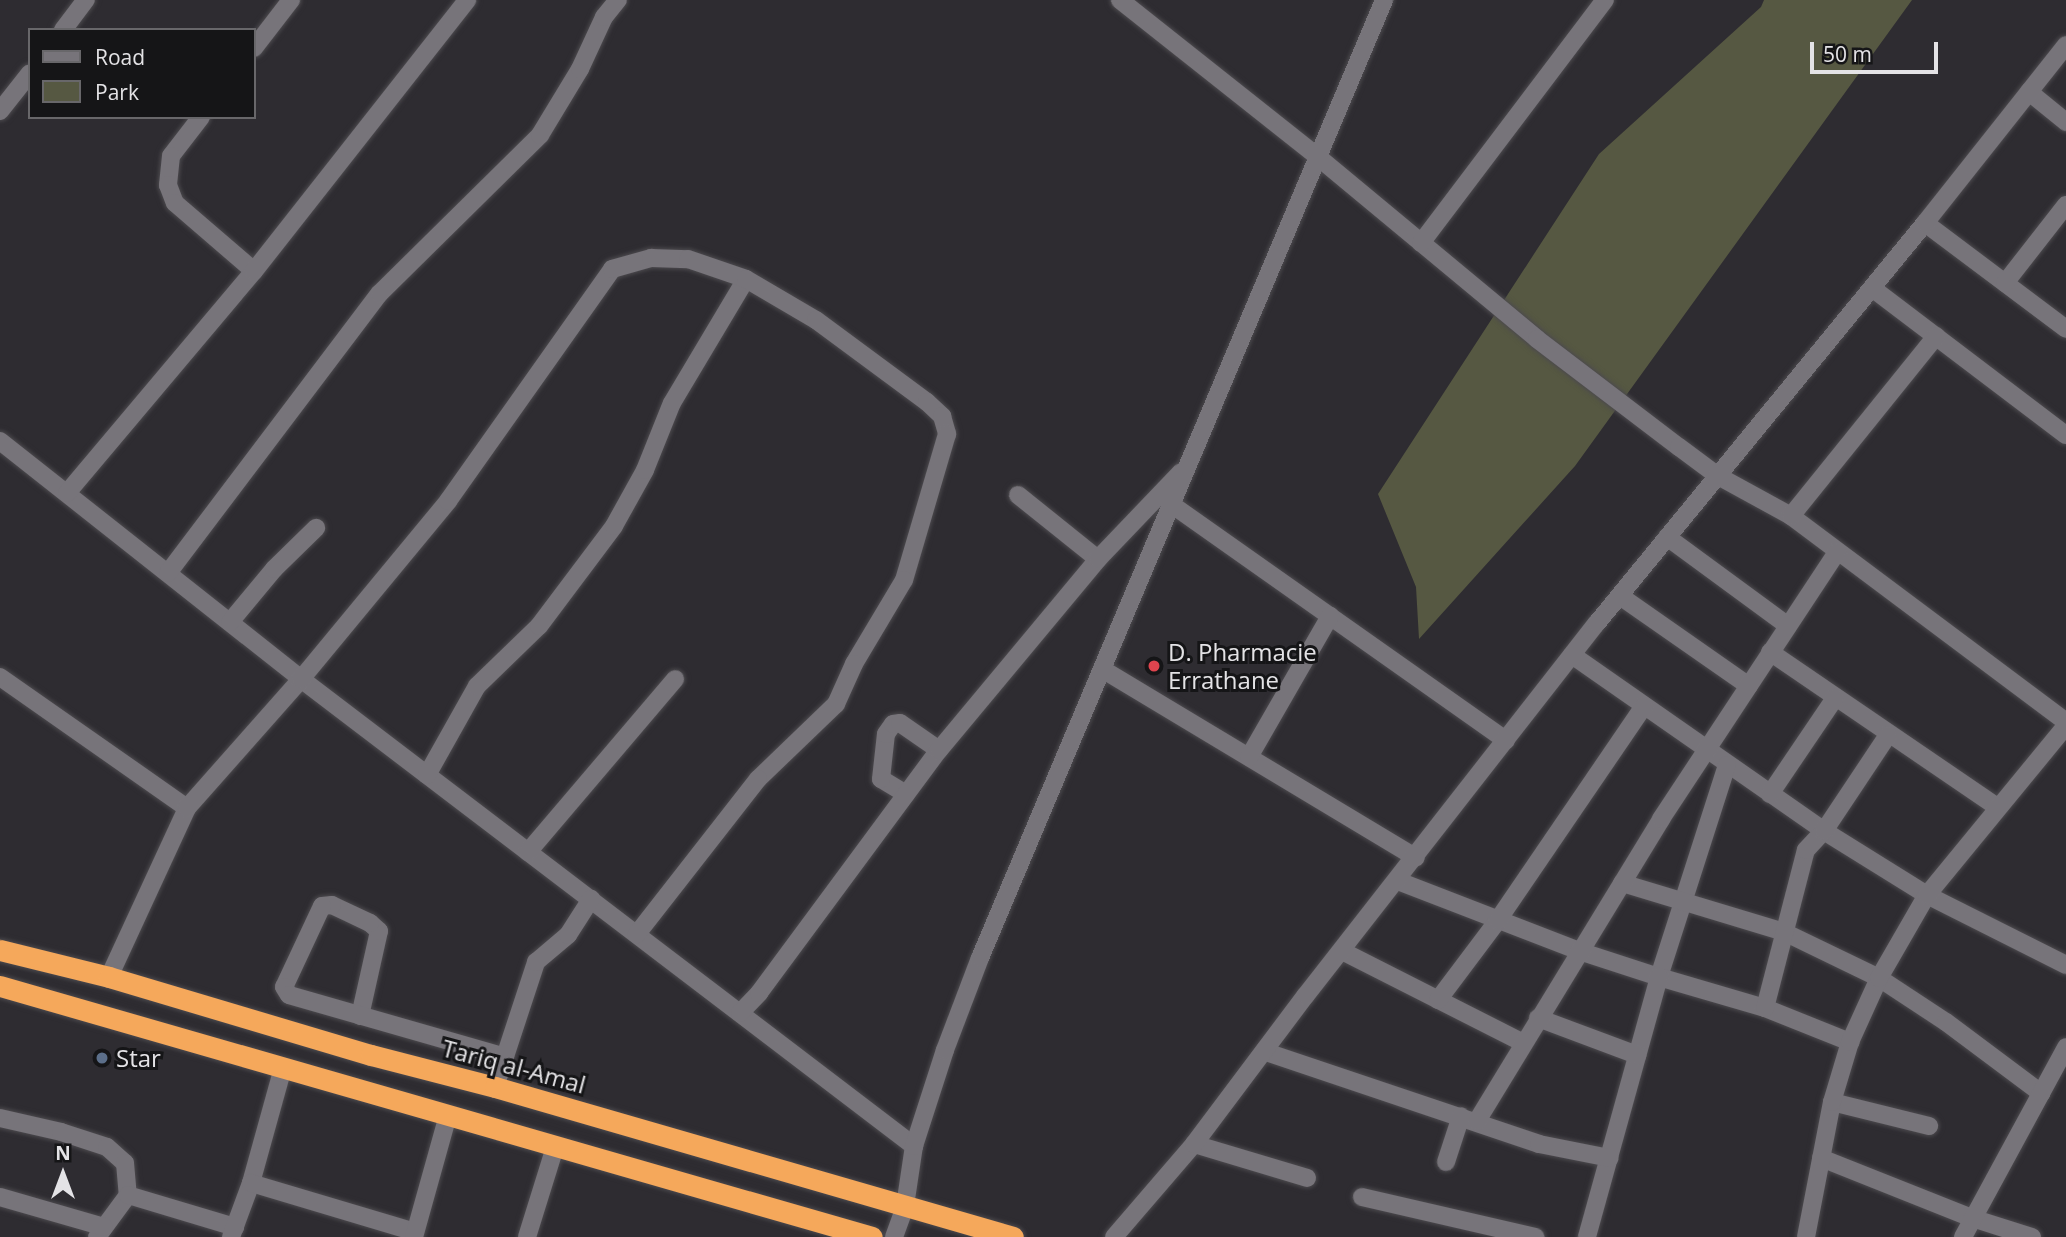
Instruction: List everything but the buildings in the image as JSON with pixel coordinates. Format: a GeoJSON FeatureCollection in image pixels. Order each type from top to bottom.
{"type":"FeatureCollection","features":[{"type":"Feature","properties":{"kind":"highway","name":"Tariq al-Amal"},"geometry":{"type":"LineString","coordinates":[[0,950],[109,976],[371,1055],[495,1087],[1013,1237]]}},
{"type":"Feature","properties":{"kind":"highway"},"geometry":{"type":"LineString","coordinates":[[0,986],[872,1237]]}},
{"type":"Feature","properties":{"kind":"street"},"geometry":{"type":"LineString","coordinates":[[65,28],[86,0]]}},
{"type":"Feature","properties":{"kind":"street"},"geometry":{"type":"LineString","coordinates":[[256,45],[291,0]]}},
{"type":"Feature","properties":{"kind":"street"},"geometry":{"type":"LineString","coordinates":[[67,493],[254,271],[467,0]]}},
{"type":"Feature","properties":{"kind":"street"},"geometry":{"type":"LineString","coordinates":[[168,573],[380,293],[540,135],[580,69],[604,17],[618,0]]}},
{"type":"Feature","properties":{"kind":"street"},"geometry":{"type":"LineString","coordinates":[[1120,0],[1318,157],[1537,339],[1718,476],[1791,516],[2066,724],[1927,895],[1879,978],[1850,1042],[1832,1102],[1806,1237]]}},
{"type":"Feature","properties":{"kind":"street"},"geometry":{"type":"LineString","coordinates":[[894,1237],[905,1206],[914,1146],[945,1050],[980,958],[1384,0]]}},
{"type":"Feature","properties":{"kind":"street"},"geometry":{"type":"LineString","coordinates":[[1421,243],[1605,0]]}},
{"type":"Feature","properties":{"kind":"street"},"geometry":{"type":"LineString","coordinates":[[1114,1237],[1194,1144],[1572,655],[1925,223],[2066,45]]}},
{"type":"Feature","properties":{"kind":"street"},"geometry":{"type":"LineString","coordinates":[[0,111],[28,76]]}},
{"type":"Feature","properties":{"kind":"street"},"geometry":{"type":"LineString","coordinates":[[2029,92],[2066,122]]}},
{"type":"Feature","properties":{"kind":"street"},"geometry":{"type":"LineString","coordinates":[[199,119],[171,156],[168,185],[175,203],[254,271]]}},
{"type":"Feature","properties":{"kind":"street"},"geometry":{"type":"LineString","coordinates":[[2006,283],[2063,215]]}},
{"type":"Feature","properties":{"kind":"street"},"geometry":{"type":"LineString","coordinates":[[1925,223],[2066,329]]}},
{"type":"Feature","properties":{"kind":"street"},"geometry":{"type":"LineString","coordinates":[[109,976],[187,808],[302,678],[448,501],[612,269],[651,258],[688,259],[746,279],[816,320],[927,402],[942,416],[947,434],[904,580],[854,664],[836,704],[758,779],[636,934]]}},
{"type":"Feature","properties":{"kind":"street"},"geometry":{"type":"LineString","coordinates":[[427,775],[477,686],[539,626],[614,526],[645,470],[672,403],[746,279]]}},
{"type":"Feature","properties":{"kind":"street"},"geometry":{"type":"LineString","coordinates":[[1872,288],[2066,435]]}},
{"type":"Feature","properties":{"kind":"street"},"geometry":{"type":"LineString","coordinates":[[1791,516],[1936,336]]}},
{"type":"Feature","properties":{"kind":"street"},"geometry":{"type":"LineString","coordinates":[[0,440],[427,775],[914,1146]]}},
{"type":"Feature","properties":{"kind":"street"},"geometry":{"type":"LineString","coordinates":[[740,1013],[759,993],[939,750],[1098,559],[1188,464]]}},
{"type":"Feature","properties":{"kind":"street"},"geometry":{"type":"LineString","coordinates":[[1018,495],[1098,559]]}},
{"type":"Feature","properties":{"kind":"street"},"geometry":{"type":"LineString","coordinates":[[1171,504],[1506,740]]}},
{"type":"Feature","properties":{"kind":"street"},"geometry":{"type":"LineString","coordinates":[[230,622],[274,569],[316,528]]}},
{"type":"Feature","properties":{"kind":"street"},"geometry":{"type":"LineString","coordinates":[[1667,537],[1787,626]]}},
{"type":"Feature","properties":{"kind":"street"},"geometry":{"type":"LineString","coordinates":[[1446,1161],[1469,1118],[1523,1043],[1706,750],[1837,552]]}},
{"type":"Feature","properties":{"kind":"street"},"geometry":{"type":"LineString","coordinates":[[1620,596],[1749,687]]}},
{"type":"Feature","properties":{"kind":"street"},"geometry":{"type":"LineString","coordinates":[[1248,757],[1330,616]]}},
{"type":"Feature","properties":{"kind":"street"},"geometry":{"type":"LineString","coordinates":[[1770,652],[1997,807]]}},
{"type":"Feature","properties":{"kind":"street"},"geometry":{"type":"LineString","coordinates":[[1572,655],[1824,831],[1927,895],[2066,965]]}},
{"type":"Feature","properties":{"kind":"street"},"geometry":{"type":"LineString","coordinates":[[1102,669],[1416,858]]}},
{"type":"Feature","properties":{"kind":"street"},"geometry":{"type":"LineString","coordinates":[[0,677],[187,808]]}},
{"type":"Feature","properties":{"kind":"street"},"geometry":{"type":"LineString","coordinates":[[528,852],[675,679]]}},
{"type":"Feature","properties":{"kind":"street"},"geometry":{"type":"LineString","coordinates":[[1770,794],[1835,698]]}},
{"type":"Feature","properties":{"kind":"street"},"geometry":{"type":"LineString","coordinates":[[1438,1000],[1498,920],[1644,706]]}},
{"type":"Feature","properties":{"kind":"street"},"geometry":{"type":"LineString","coordinates":[[906,794],[881,779],[886,734],[893,723],[900,723],[939,750]]}},
{"type":"Feature","properties":{"kind":"street"},"geometry":{"type":"LineString","coordinates":[[1765,1008],[1803,856],[1824,831],[1888,735]]}},
{"type":"Feature","properties":{"kind":"street"},"geometry":{"type":"LineString","coordinates":[[1587,1237],[1659,976],[1727,765]]}},
{"type":"Feature","properties":{"kind":"street"},"geometry":{"type":"LineString","coordinates":[[1398,881],[1579,951],[1765,1008],[1850,1042]]}},
{"type":"Feature","properties":{"kind":"street"},"geometry":{"type":"LineString","coordinates":[[1622,883],[1784,932],[1879,978],[1946,1021],[2041,1093]]}},
{"type":"Feature","properties":{"kind":"street"},"geometry":{"type":"LineString","coordinates":[[495,1087],[536,962],[568,935],[591,899]]}},
{"type":"Feature","properties":{"kind":"street"},"geometry":{"type":"LineString","coordinates":[[360,1016],[379,931],[370,923],[332,905],[322,906],[284,987],[289,995],[360,1016],[505,1058]]}},
{"type":"Feature","properties":{"kind":"street"},"geometry":{"type":"LineString","coordinates":[[1342,951],[1523,1043]]}},
{"type":"Feature","properties":{"kind":"street"},"geometry":{"type":"LineString","coordinates":[[1538,1018],[1637,1055]]}},
{"type":"Feature","properties":{"kind":"street"},"geometry":{"type":"LineString","coordinates":[[1963,1237],[2041,1093],[2059,1076],[2066,1047]]}},
{"type":"Feature","properties":{"kind":"street"},"geometry":{"type":"LineString","coordinates":[[1266,1052],[1469,1118],[1539,1144],[1610,1158]]}},
{"type":"Feature","properties":{"kind":"street"},"geometry":{"type":"LineString","coordinates":[[128,1195],[233,1232],[251,1183],[283,1069]]}},
{"type":"Feature","properties":{"kind":"street"},"geometry":{"type":"LineString","coordinates":[[1832,1102],[1929,1126]]}},
{"type":"Feature","properties":{"kind":"street"},"geometry":{"type":"LineString","coordinates":[[251,1183],[414,1234],[448,1115]]}},
{"type":"Feature","properties":{"kind":"street"},"geometry":{"type":"LineString","coordinates":[[0,1118],[61,1132],[107,1147],[125,1163],[128,1195],[101,1232],[0,1198]]}},
{"type":"Feature","properties":{"kind":"street"},"geometry":{"type":"LineString","coordinates":[[1194,1144],[1307,1178]]}},
{"type":"Feature","properties":{"kind":"street"},"geometry":{"type":"LineString","coordinates":[[527,1237],[555,1147]]}},
{"type":"Feature","properties":{"kind":"street"},"geometry":{"type":"LineString","coordinates":[[1821,1158],[1972,1218],[2032,1237]]}},
{"type":"Feature","properties":{"kind":"street"},"geometry":{"type":"LineString","coordinates":[[1362,1197],[1535,1237]]}},
{"type":"Feature","properties":{"kind":"green space"},"geometry":{"type":"Polygon","coordinates":[[[1764,0],[1912,0],[1575,466],[1419,639],[1416,587],[1378,494],[1599,154],[1761,7],[1764,0]]]}},
{"type":"Feature","properties":{"kind":"place","name":"D. Pharmacie Errathane"},"geometry":{"type":"Point","coordinates":[1154,666]}},
{"type":"Feature","properties":{"kind":"place","name":"Star"},"geometry":{"type":"Point","coordinates":[102,1058]}}]}
